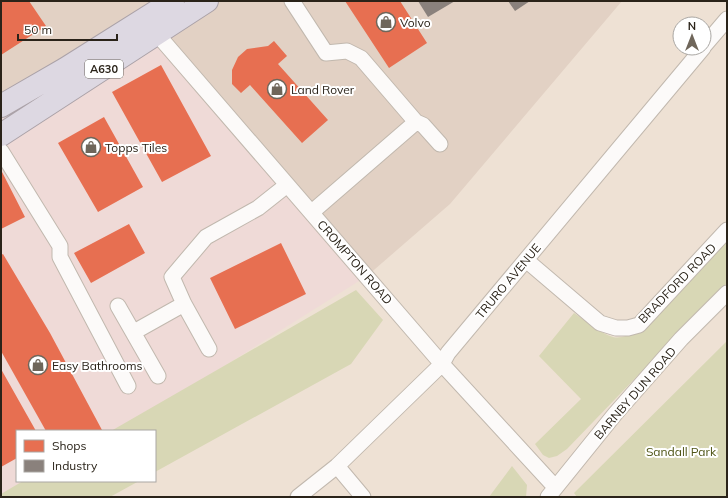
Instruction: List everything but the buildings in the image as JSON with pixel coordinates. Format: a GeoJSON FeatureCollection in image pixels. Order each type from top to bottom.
{"type":"FeatureCollection","features":[{"type":"Feature","properties":{"kind":"highway","name":"A630"},"geometry":{"type":"LineString","coordinates":[[1,106],[65,70],[173,1]]}},
{"type":"Feature","properties":{"kind":"highway","name":"A630"},"geometry":{"type":"LineString","coordinates":[[1,135],[207,1]]}},
{"type":"Feature","properties":{"kind":"street"},"geometry":{"type":"LineString","coordinates":[[292,1],[326,53],[347,51],[361,58],[416,122],[423,124],[440,144]]}},
{"type":"Feature","properties":{"kind":"street","name":"TRURO AVENUE"},"geometry":{"type":"LineString","coordinates":[[712,36],[727,19]]}},
{"type":"Feature","properties":{"kind":"street","name":"CROMPTON ROAD"},"geometry":{"type":"LineString","coordinates":[[157,34],[552,492]]}},
{"type":"Feature","properties":{"kind":"street","name":"TRURO AVENUE"},"geometry":{"type":"LineString","coordinates":[[298,497],[337,466],[442,364],[448,353],[696,56]]}},
{"type":"Feature","properties":{"kind":"street"},"geometry":{"type":"LineString","coordinates":[[312,212],[416,122]]}},
{"type":"Feature","properties":{"kind":"street"},"geometry":{"type":"LineString","coordinates":[[1,151],[60,246],[60,257],[128,386]]}},
{"type":"Feature","properties":{"kind":"street"},"geometry":{"type":"LineString","coordinates":[[210,349],[184,304],[172,278],[192,256],[202,240],[258,208],[287,185]]}},
{"type":"Feature","properties":{"kind":"street","name":"BRADFORD ROAD"},"geometry":{"type":"LineString","coordinates":[[526,260],[600,323],[616,328],[628,328],[639,325],[727,230]]}},
{"type":"Feature","properties":{"kind":"street","name":"BARNBY DUN ROAD"},"geometry":{"type":"LineString","coordinates":[[552,492],[615,414],[671,351],[727,293]]}},
{"type":"Feature","properties":{"kind":"street"},"geometry":{"type":"LineString","coordinates":[[134,332],[184,304]]}},
{"type":"Feature","properties":{"kind":"street"},"geometry":{"type":"LineString","coordinates":[[118,306],[158,376]]}},
{"type":"Feature","properties":{"kind":"street"},"geometry":{"type":"LineString","coordinates":[[337,466],[363,497]]}},
{"type":"Feature","properties":{"kind":"shaded area"},"geometry":{"type":"Polygon","coordinates":[[[1,1],[622,1],[450,204],[367,276],[136,11],[61,64],[1,95],[1,1]]]}},
{"type":"Feature","properties":{"kind":"shaded area"},"geometry":{"type":"Polygon","coordinates":[[[144,21],[367,276],[123,430],[16,430],[16,482],[39,482],[1,497],[1,95],[144,21]]]}},
{"type":"Feature","properties":{"kind":"green space"},"geometry":{"type":"Polygon","coordinates":[[[727,237],[727,283],[567,449],[557,456],[549,458],[543,455],[535,444],[581,399],[539,356],[574,313],[598,330],[608,335],[613,337],[626,336],[641,328],[657,315],[674,298],[727,237]]]}},
{"type":"Feature","properties":{"kind":"green space"},"geometry":{"type":"Polygon","coordinates":[[[356,290],[383,320],[351,364],[156,471],[156,430],[113,430],[356,290]]]}},
{"type":"Feature","properties":{"kind":"green space","name":"Sandall Park"},"geometry":{"type":"Polygon","coordinates":[[[727,341],[727,497],[577,497],[574,493],[727,341]]]}},
{"type":"Feature","properties":{"kind":"green space"},"geometry":{"type":"Polygon","coordinates":[[[512,466],[527,485],[526,497],[489,497],[512,466]]]}},
{"type":"Feature","properties":{"kind":"green space"},"geometry":{"type":"Polygon","coordinates":[[[21,482],[137,482],[110,497],[1,497],[1,494],[21,482]]]}},
{"type":"Feature","properties":{"kind":"place","name":"Volvo"},"geometry":{"type":"Point","coordinates":[386,22]}},
{"type":"Feature","properties":{"kind":"place","name":"Land Rover"},"geometry":{"type":"Point","coordinates":[277,89]}},
{"type":"Feature","properties":{"kind":"place","name":"Topps Tiles"},"geometry":{"type":"Point","coordinates":[91,147]}},
{"type":"Feature","properties":{"kind":"place","name":"Easy Bathrooms"},"geometry":{"type":"Point","coordinates":[38,365]}}]}
